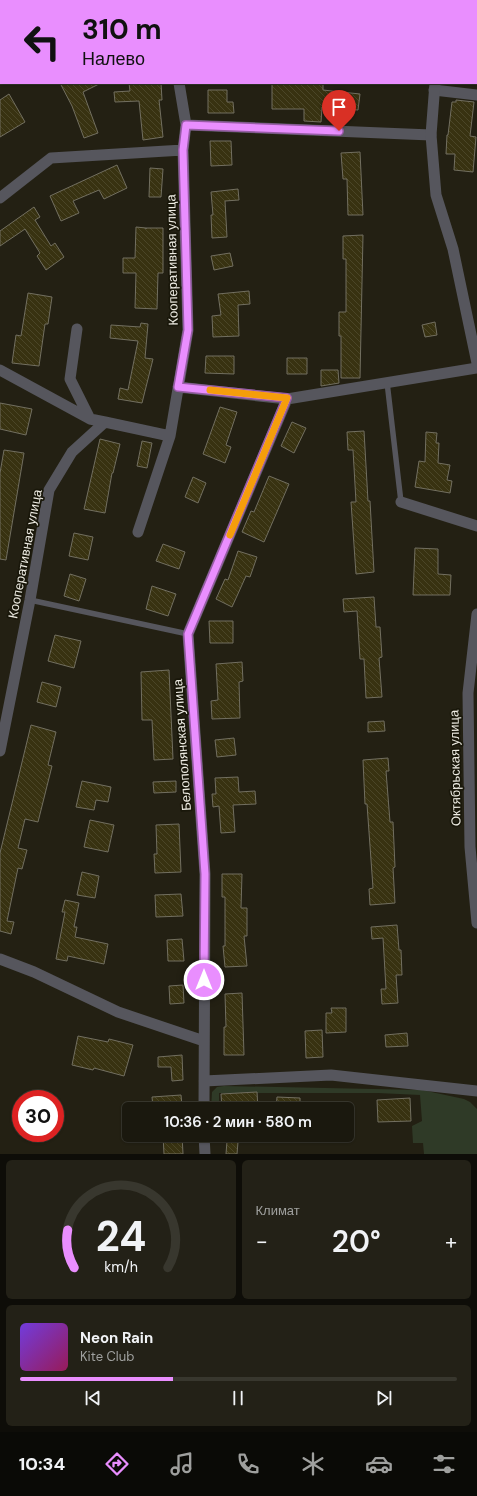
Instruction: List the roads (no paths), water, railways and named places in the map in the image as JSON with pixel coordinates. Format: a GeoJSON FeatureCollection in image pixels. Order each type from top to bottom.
{"type":"FeatureCollection","features":[{"type":"Feature","properties":{"kind":"street","name":"Кооперативная улица"},"geometry":{"type":"LineString","coordinates":[[138,532],[170,436],[188,330],[183,150],[186,125],[179,84]]}},
{"type":"Feature","properties":{"kind":"street"},"geometry":{"type":"LineString","coordinates":[[477,95],[434,86],[430,135],[436,195],[452,249],[477,363]]}},
{"type":"Feature","properties":{"kind":"street"},"geometry":{"type":"LineString","coordinates":[[186,125],[430,135]]}},
{"type":"Feature","properties":{"kind":"street"},"geometry":{"type":"LineString","coordinates":[[0,198],[52,158],[183,150]]}},
{"type":"Feature","properties":{"kind":"street"},"geometry":{"type":"LineString","coordinates":[[77,328],[70,379],[90,419]]}},
{"type":"Feature","properties":{"kind":"street"},"geometry":{"type":"LineString","coordinates":[[178,387],[287,398],[477,368]]}},
{"type":"Feature","properties":{"kind":"street"},"geometry":{"type":"LineString","coordinates":[[0,370],[90,419],[170,436]]}},
{"type":"Feature","properties":{"kind":"street","name":"Белополянская улица"},"geometry":{"type":"LineString","coordinates":[[204,1102],[205,874],[188,634],[287,398]]}},
{"type":"Feature","properties":{"kind":"street","name":"Кооперативная улица"},"geometry":{"type":"LineString","coordinates":[[0,751],[30,600],[49,490],[72,452],[105,422]]}},
{"type":"Feature","properties":{"kind":"street"},"geometry":{"type":"LineString","coordinates":[[401,502],[477,526]]}},
{"type":"Feature","properties":{"kind":"street","name":"Октябрьская улица"},"geometry":{"type":"LineString","coordinates":[[477,614],[472,694],[470,847],[477,923]]}},
{"type":"Feature","properties":{"kind":"street"},"geometry":{"type":"LineString","coordinates":[[0,959],[34,972],[118,1012],[204,1041]]}},
{"type":"Feature","properties":{"kind":"street"},"geometry":{"type":"LineString","coordinates":[[204,1081],[332,1075],[477,1091]]}},
{"type":"Feature","properties":{"kind":"street"},"geometry":{"type":"LineString","coordinates":[[204,1142],[205,1154]]}},
{"type":"Feature","properties":{"kind":"lane"},"geometry":{"type":"LineString","coordinates":[[387,382],[401,502]]}},
{"type":"Feature","properties":{"kind":"lane"},"geometry":{"type":"LineString","coordinates":[[30,600],[188,634]]}}]}
